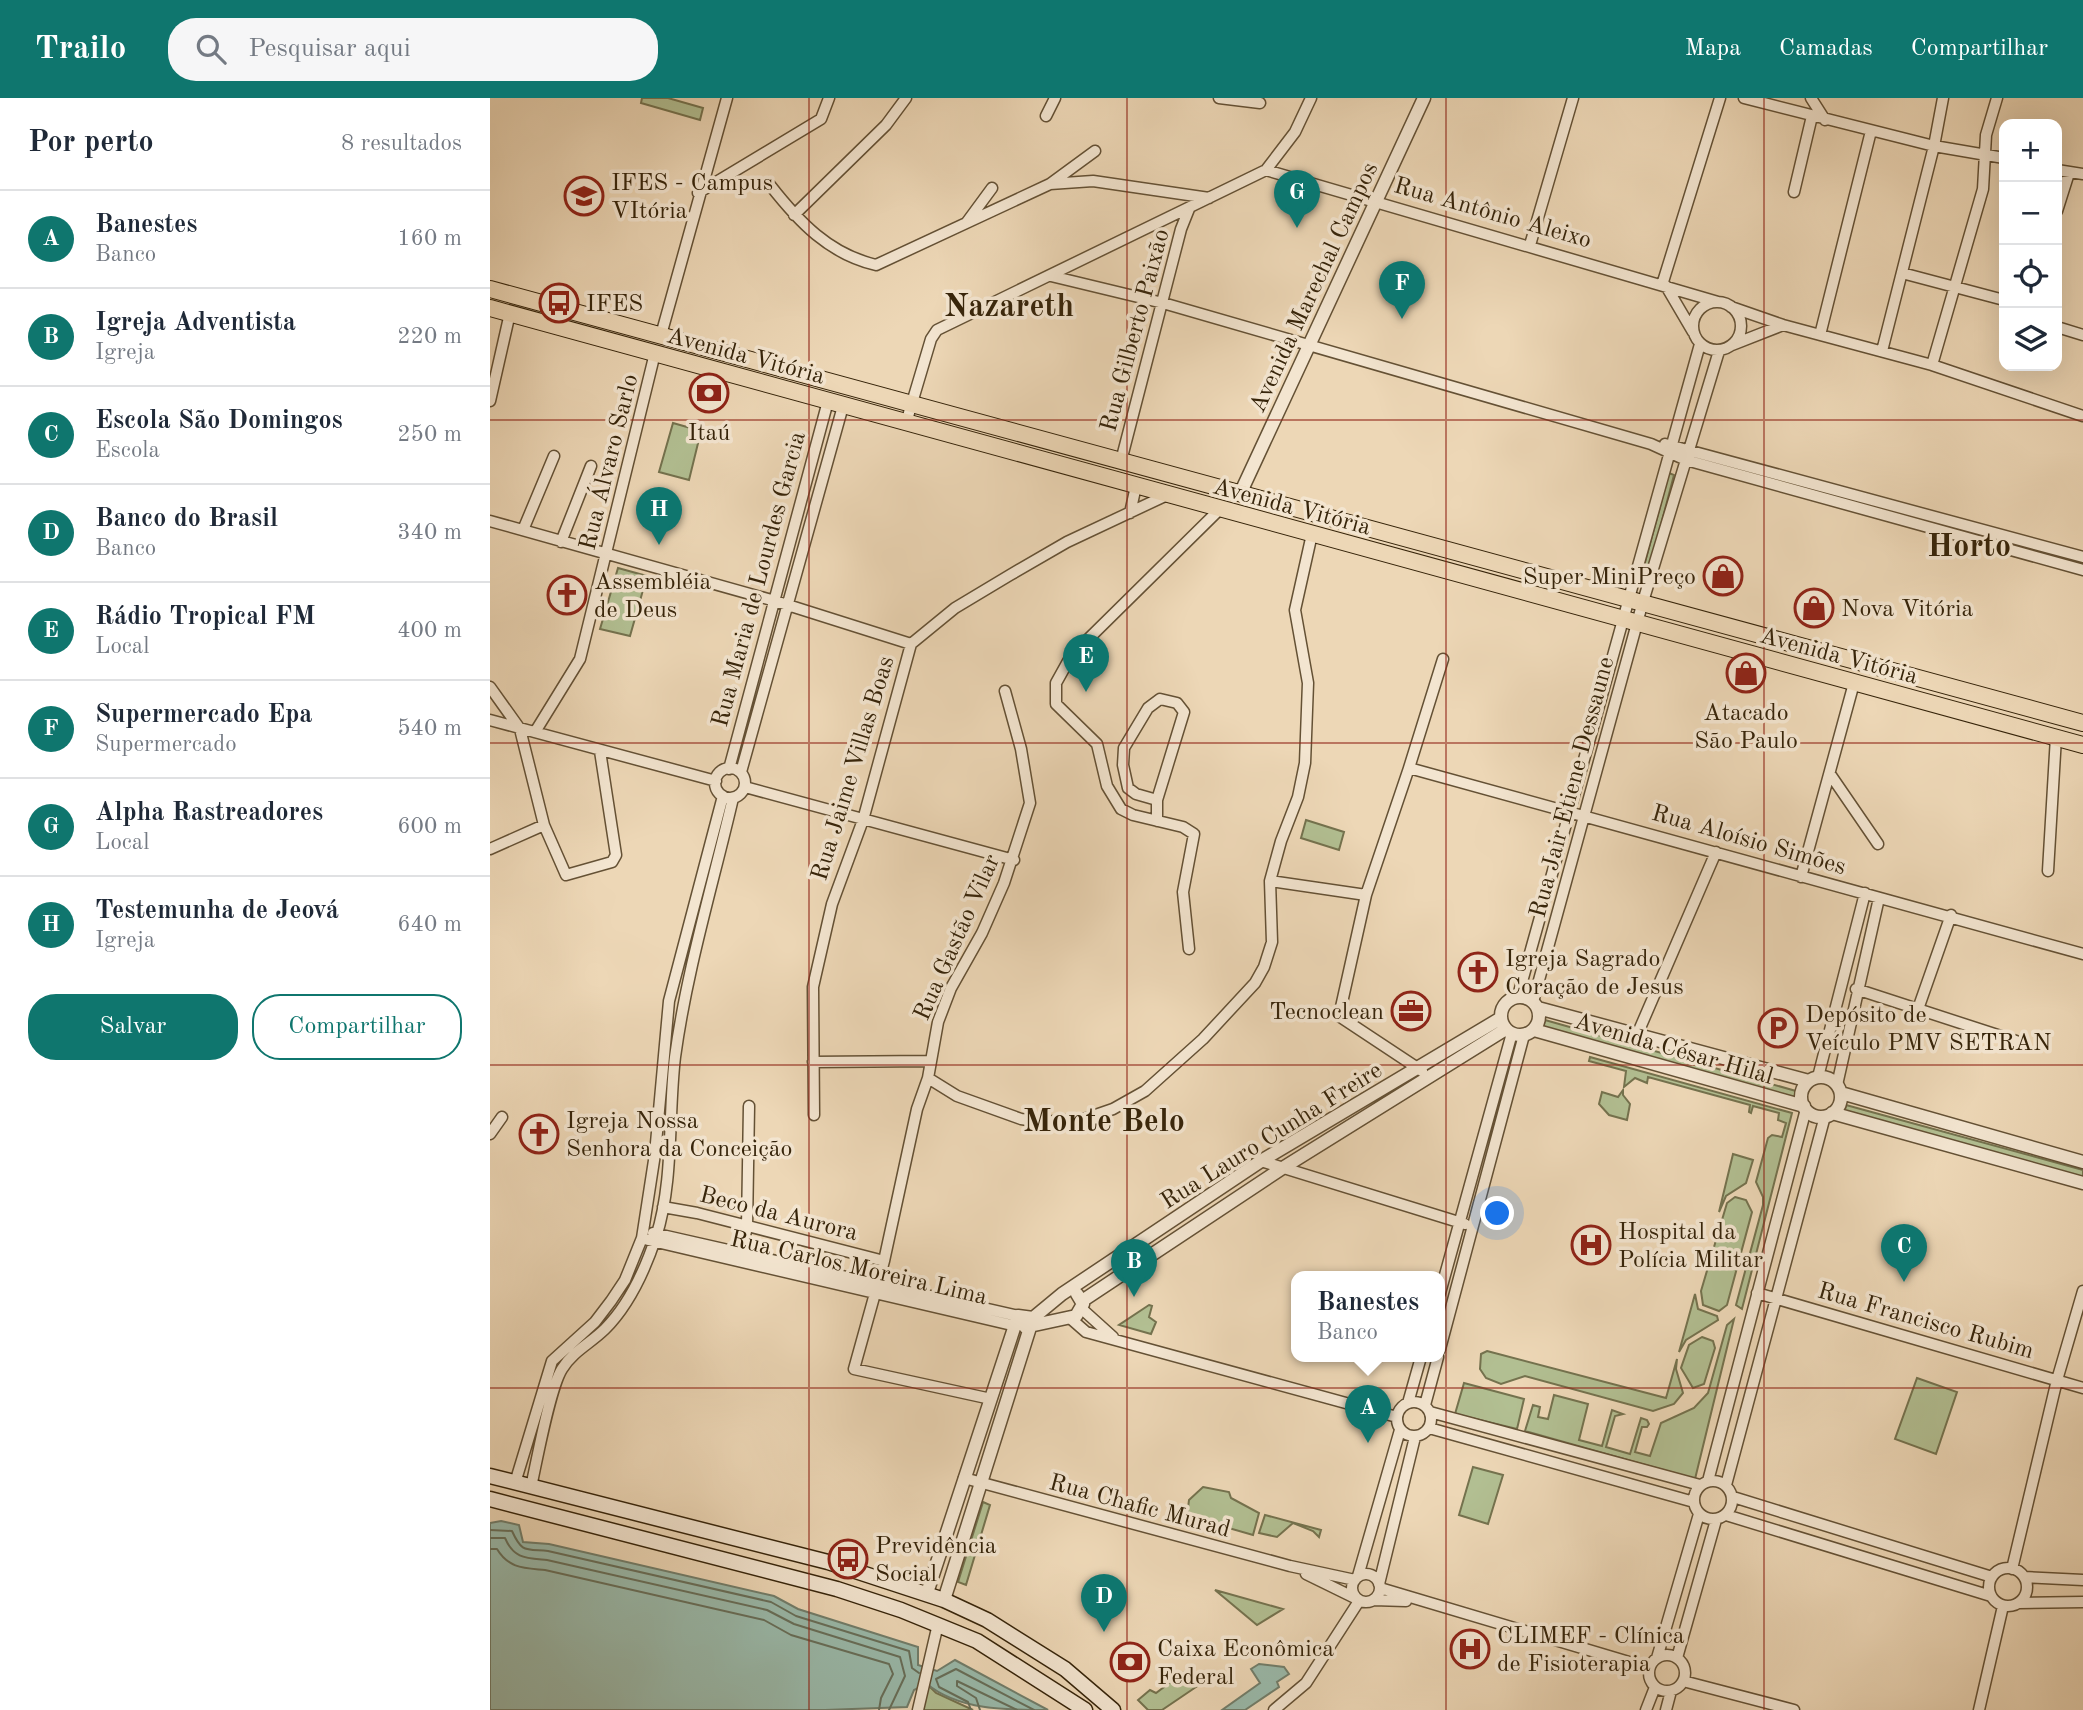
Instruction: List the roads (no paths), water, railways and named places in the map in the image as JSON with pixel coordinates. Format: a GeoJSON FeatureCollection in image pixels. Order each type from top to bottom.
{"type":"FeatureCollection","features":[{"type":"Feature","properties":{"kind":"main road","name":"Avenida Vitória"},"geometry":{"type":"LineString","coordinates":[[490,289],[2083,723]]}},
{"type":"Feature","properties":{"kind":"main road","name":"Avenida Vitória"},"geometry":{"type":"LineString","coordinates":[[490,308],[2083,745]]}},
{"type":"Feature","properties":{"kind":"main road"},"geometry":{"type":"LineString","coordinates":[[1201,504],[1227,506],[1240,494]]}},
{"type":"Feature","properties":{"kind":"main road"},"geometry":{"type":"LineString","coordinates":[[490,1476],[828,1562],[927,1593],[987,1620],[1065,1669],[1113,1710]]}},
{"type":"Feature","properties":{"kind":"main road"},"geometry":{"type":"LineString","coordinates":[[490,1499],[837,1589],[901,1610],[938,1624],[1005,1657],[1085,1710]]}},
{"type":"Feature","properties":{"kind":"main road"},"geometry":{"type":"LineString","coordinates":[[901,1610],[932,1605],[944,1600]]}},
{"type":"Feature","properties":{"kind":"street"},"geometry":{"type":"LineString","coordinates":[[661,335],[698,193],[727,98]]}},
{"type":"Feature","properties":{"kind":"street"},"geometry":{"type":"LineString","coordinates":[[698,193],[821,119],[829,98]]}},
{"type":"Feature","properties":{"kind":"street"},"geometry":{"type":"LineString","coordinates":[[793,215],[872,140],[906,98]]}},
{"type":"Feature","properties":{"kind":"street"},"geometry":{"type":"LineString","coordinates":[[1046,116],[1055,98]]}},
{"type":"Feature","properties":{"kind":"street"},"geometry":{"type":"LineString","coordinates":[[1219,98],[1260,103]]}},
{"type":"Feature","properties":{"kind":"street"},"geometry":{"type":"LineString","coordinates":[[906,423],[934,334],[1266,170],[1295,132],[1311,98]]}},
{"type":"Feature","properties":{"kind":"street","name":"Avenida Marechal Campos"},"geometry":{"type":"LineString","coordinates":[[1240,494],[1424,98]]}},
{"type":"Feature","properties":{"kind":"street"},"geometry":{"type":"LineString","coordinates":[[1530,245],[1573,98]]}},
{"type":"Feature","properties":{"kind":"street"},"geometry":{"type":"LineString","coordinates":[[1720,98],[1664,285],[1700,344],[1719,351],[1783,325]]}},
{"type":"Feature","properties":{"kind":"street"},"geometry":{"type":"LineString","coordinates":[[1744,98],[1934,146],[1999,157]]}},
{"type":"Feature","properties":{"kind":"street"},"geometry":{"type":"LineString","coordinates":[[1811,98],[1825,120]]}},
{"type":"Feature","properties":{"kind":"street"},"geometry":{"type":"LineString","coordinates":[[1882,351],[1934,146],[1943,98]]}},
{"type":"Feature","properties":{"kind":"street"},"geometry":{"type":"LineString","coordinates":[[1932,365],[1983,189],[1989,120],[1997,98]]}},
{"type":"Feature","properties":{"kind":"street"},"geometry":{"type":"LineString","coordinates":[[1794,192],[1812,116]]}},
{"type":"Feature","properties":{"kind":"street"},"geometry":{"type":"LineString","coordinates":[[1820,335],[1871,131]]}},
{"type":"Feature","properties":{"kind":"street"},"geometry":{"type":"LineString","coordinates":[[770,185],[807,230],[846,256],[876,265],[1050,184],[1095,151]]}},
{"type":"Feature","properties":{"kind":"street","name":"Rua Antônio Aleixo"},"geometry":{"type":"LineString","coordinates":[[1266,170],[1377,200],[1718,302]]}},
{"type":"Feature","properties":{"kind":"street"},"geometry":{"type":"LineString","coordinates":[[2062,171],[2083,174]]}},
{"type":"Feature","properties":{"kind":"street"},"geometry":{"type":"LineString","coordinates":[[2062,195],[2069,173]]}},
{"type":"Feature","properties":{"kind":"street"},"geometry":{"type":"LineString","coordinates":[[1050,184],[1107,182],[1209,198]]}},
{"type":"Feature","properties":{"kind":"street"},"geometry":{"type":"LineString","coordinates":[[965,225],[992,188]]}},
{"type":"Feature","properties":{"kind":"street","name":"Rua Gilberto Paixão"},"geometry":{"type":"LineString","coordinates":[[1121,461],[1181,229],[1189,209]]}},
{"type":"Feature","properties":{"kind":"street"},"geometry":{"type":"LineString","coordinates":[[1164,219],[1181,229]]}},
{"type":"Feature","properties":{"kind":"street"},"geometry":{"type":"LineString","coordinates":[[1902,274],[1955,285],[1999,298]]}},
{"type":"Feature","properties":{"kind":"street"},"geometry":{"type":"LineString","coordinates":[[1051,276],[1163,303],[2083,570]]}},
{"type":"Feature","properties":{"kind":"street"},"geometry":{"type":"LineString","coordinates":[[1693,332],[1695,314],[1701,307],[1718,302],[1783,325],[1932,365],[2083,416]]}},
{"type":"Feature","properties":{"kind":"street"},"geometry":{"type":"LineString","coordinates":[[1731,307],[1741,321],[1741,330],[1732,345]]}},
{"type":"Feature","properties":{"kind":"street"},"geometry":{"type":"LineString","coordinates":[[490,401],[510,313]]}},
{"type":"Feature","properties":{"kind":"street"},"geometry":{"type":"LineString","coordinates":[[2062,329],[2083,335]]}},
{"type":"Feature","properties":{"kind":"street"},"geometry":{"type":"LineString","coordinates":[[1629,621],[1670,449],[1700,344]]}},
{"type":"Feature","properties":{"kind":"street"},"geometry":{"type":"LineString","coordinates":[[1629,621],[1687,454],[1719,351]]}},
{"type":"Feature","properties":{"kind":"street","name":"Rua Álvaro Sarlo"},"geometry":{"type":"LineString","coordinates":[[535,733],[580,659],[655,353]]}},
{"type":"Feature","properties":{"kind":"street","name":"Rua Maria de Lourdes Garcia"},"geometry":{"type":"LineString","coordinates":[[729,769],[775,601],[836,403]]}},
{"type":"Feature","properties":{"kind":"street","name":"Rua Maria de Lourdes Garcia"},"geometry":{"type":"LineString","coordinates":[[741,772],[788,606],[836,403]]}},
{"type":"Feature","properties":{"kind":"street"},"geometry":{"type":"LineString","coordinates":[[1687,454],[2083,557]]}},
{"type":"Feature","properties":{"kind":"street"},"geometry":{"type":"LineString","coordinates":[[523,530],[554,456]]}},
{"type":"Feature","properties":{"kind":"street"},"geometry":{"type":"LineString","coordinates":[[561,542],[591,466]]}},
{"type":"Feature","properties":{"kind":"street"},"geometry":{"type":"LineString","coordinates":[[1130,513],[1136,486]]}},
{"type":"Feature","properties":{"kind":"street","name":"Rua Jaime Villas Boas"},"geometry":{"type":"LineString","coordinates":[[814,1115],[811,1014],[815,975],[832,904],[863,820],[911,644],[955,608],[999,581],[1067,542],[1167,495]]}},
{"type":"Feature","properties":{"kind":"street"},"geometry":{"type":"LineString","coordinates":[[1189,949],[1183,892],[1194,834],[1184,827],[1133,815],[1113,800],[1097,744],[1056,704],[1056,683],[1071,656],[1099,626],[1165,566],[1220,509]]}},
{"type":"Feature","properties":{"kind":"street"},"geometry":{"type":"LineString","coordinates":[[490,521],[775,601],[911,644]]}},
{"type":"Feature","properties":{"kind":"street"},"geometry":{"type":"LineString","coordinates":[[928,1078],[957,1096],[1021,1119],[1042,1122],[1084,1119],[1113,1109],[1144,1091],[1197,1045],[1255,983],[1272,942],[1270,881],[1281,841],[1298,797],[1306,763],[1308,683],[1295,610],[1312,534]]}},
{"type":"Feature","properties":{"kind":"street","name":"Rua Jair Etiene Dessaune"},"geometry":{"type":"LineString","coordinates":[[1518,996],[1629,621]]}},
{"type":"Feature","properties":{"kind":"street","name":"Rua Jair Etiene Dessaune"},"geometry":{"type":"LineString","coordinates":[[1536,1005],[1586,815],[1629,621]]}},
{"type":"Feature","properties":{"kind":"street"},"geometry":{"type":"LineString","coordinates":[[1429,1078],[1339,1016],[1366,895],[1443,659]]}},
{"type":"Feature","properties":{"kind":"street"},"geometry":{"type":"LineString","coordinates":[[1801,877],[1854,682]]}},
{"type":"Feature","properties":{"kind":"street"},"geometry":{"type":"LineString","coordinates":[[490,687],[520,729],[544,825],[566,875],[615,859],[600,751]]}},
{"type":"Feature","properties":{"kind":"street","name":"Rua Gastão Vilar"},"geometry":{"type":"LineString","coordinates":[[877,1287],[918,1109],[928,1078],[938,1022],[951,988],[982,933],[1014,860],[1031,799],[1005,691]]}},
{"type":"Feature","properties":{"kind":"street"},"geometry":{"type":"LineString","coordinates":[[1157,800],[1136,794],[1128,788],[1123,757],[1124,748],[1143,715],[1160,699],[1182,707],[1184,719],[1157,800],[1157,821]]}},
{"type":"Feature","properties":{"kind":"street"},"geometry":{"type":"LineString","coordinates":[[490,720],[716,781]]}},
{"type":"Feature","properties":{"kind":"street"},"geometry":{"type":"LineString","coordinates":[[2048,871],[2056,737]]}},
{"type":"Feature","properties":{"kind":"street"},"geometry":{"type":"LineString","coordinates":[[724,769],[729,769],[741,772],[745,788],[739,796],[728,797],[715,786],[724,769]]}},
{"type":"Feature","properties":{"kind":"street","name":"Rua Aloísio Simões"},"geometry":{"type":"LineString","coordinates":[[1408,771],[1586,815],[2083,954]]}},
{"type":"Feature","properties":{"kind":"street"},"geometry":{"type":"LineString","coordinates":[[1830,774],[1878,844]]}},
{"type":"Feature","properties":{"kind":"street"},"geometry":{"type":"LineString","coordinates":[[745,788],[1014,860]]}},
{"type":"Feature","properties":{"kind":"street"},"geometry":{"type":"LineString","coordinates":[[531,1487],[561,1370],[581,1346],[604,1330],[622,1307],[637,1286],[656,1238],[663,1208],[669,1001],[728,797]]}},
{"type":"Feature","properties":{"kind":"street"},"geometry":{"type":"LineString","coordinates":[[490,849],[544,825]]}},
{"type":"Feature","properties":{"kind":"street"},"geometry":{"type":"LineString","coordinates":[[1637,1035],[1716,852]]}},
{"type":"Feature","properties":{"kind":"street"},"geometry":{"type":"LineString","coordinates":[[1270,881],[1366,895]]}},
{"type":"Feature","properties":{"kind":"street"},"geometry":{"type":"LineString","coordinates":[[1694,1502],[1704,1483],[1757,1293],[1805,1108],[1802,1093],[1814,1079],[1865,893]]}},
{"type":"Feature","properties":{"kind":"street"},"geometry":{"type":"LineString","coordinates":[[1677,1658],[1721,1517],[1732,1507],[1733,1497],[1726,1485],[1829,1115],[1840,1104],[1839,1089],[1857,989],[1879,898]]}},
{"type":"Feature","properties":{"kind":"street"},"geometry":{"type":"LineString","coordinates":[[1918,1009],[1951,915]]}},
{"type":"Feature","properties":{"kind":"street"},"geometry":{"type":"LineString","coordinates":[[1857,989],[2016,1041]]}},
{"type":"Feature","properties":{"kind":"street"},"geometry":{"type":"LineString","coordinates":[[1445,1330],[1473,1226],[1515,1029],[1506,1003],[1518,996]]}},
{"type":"Feature","properties":{"kind":"street","name":"Avenida César Hilal"},"geometry":{"type":"LineString","coordinates":[[1518,996],[1536,1005],[1637,1035],[1814,1079]]}},
{"type":"Feature","properties":{"kind":"street"},"geometry":{"type":"LineString","coordinates":[[1445,1276],[1515,1029],[1539,1018],[1536,1005]]}},
{"type":"Feature","properties":{"kind":"street","name":"Avenida César Hilal"},"geometry":{"type":"LineString","coordinates":[[1515,1029],[1805,1108]]}},
{"type":"Feature","properties":{"kind":"street","name":"Rua Lauro Cunha Freire"},"geometry":{"type":"LineString","coordinates":[[1063,1294],[1261,1161],[1419,1069],[1515,1029]]}},
{"type":"Feature","properties":{"kind":"street","name":"Rua Lauro Cunha Freire"},"geometry":{"type":"LineString","coordinates":[[1082,1305],[1281,1169],[1429,1078],[1515,1029]]}},
{"type":"Feature","properties":{"kind":"street"},"geometry":{"type":"LineString","coordinates":[[813,1062],[930,1061]]}},
{"type":"Feature","properties":{"kind":"street"},"geometry":{"type":"LineString","coordinates":[[1814,1079],[1830,1079],[1839,1089],[2083,1162]]}},
{"type":"Feature","properties":{"kind":"street"},"geometry":{"type":"LineString","coordinates":[[515,1483],[552,1361],[594,1322],[611,1301],[625,1280],[643,1234],[667,1086]]}},
{"type":"Feature","properties":{"kind":"street"},"geometry":{"type":"LineString","coordinates":[[741,1252],[747,1227],[749,1106]]}},
{"type":"Feature","properties":{"kind":"street"},"geometry":{"type":"LineString","coordinates":[[1805,1108],[1815,1115],[1829,1115],[2083,1183]]}},
{"type":"Feature","properties":{"kind":"street"},"geometry":{"type":"LineString","coordinates":[[490,1134],[502,1117]]}},
{"type":"Feature","properties":{"kind":"street"},"geometry":{"type":"LineString","coordinates":[[1261,1161],[1473,1226]]}},
{"type":"Feature","properties":{"kind":"street","name":"Beco da Aurora"},"geometry":{"type":"LineString","coordinates":[[663,1208],[697,1213],[884,1261]]}},
{"type":"Feature","properties":{"kind":"street","name":"Rua Carlos Moreira Lima"},"geometry":{"type":"LineString","coordinates":[[643,1234],[877,1287]]}},
{"type":"Feature","properties":{"kind":"street","name":"Rua Carlos Moreira Lima"},"geometry":{"type":"LineString","coordinates":[[656,1238],[741,1252],[1017,1321],[1032,1323],[1067,1318]]}},
{"type":"Feature","properties":{"kind":"street"},"geometry":{"type":"LineString","coordinates":[[877,1287],[854,1369],[991,1399]]}},
{"type":"Feature","properties":{"kind":"street"},"geometry":{"type":"LineString","coordinates":[[2012,1569],[2057,1380],[2083,1291]]}},
{"type":"Feature","properties":{"kind":"street","name":"Rua Francisco Rubim"},"geometry":{"type":"LineString","coordinates":[[1757,1293],[2083,1388]]}},
{"type":"Feature","properties":{"kind":"street"},"geometry":{"type":"LineString","coordinates":[[1063,1294],[1056,1309],[1086,1332],[1397,1417]]}},
{"type":"Feature","properties":{"kind":"street"},"geometry":{"type":"LineString","coordinates":[[944,1600],[1032,1323],[1063,1294],[1077,1294],[1082,1305],[1115,1339]]}},
{"type":"Feature","properties":{"kind":"street"},"geometry":{"type":"LineString","coordinates":[[1067,1318],[1076,1316],[1082,1305]]}},
{"type":"Feature","properties":{"kind":"street"},"geometry":{"type":"LineString","coordinates":[[927,1593],[1017,1321]]}},
{"type":"Feature","properties":{"kind":"street"},"geometry":{"type":"LineString","coordinates":[[1357,1599],[1352,1589],[1400,1430],[1397,1417],[1402,1407],[1408,1403],[1420,1362]]}},
{"type":"Feature","properties":{"kind":"street"},"geometry":{"type":"LineString","coordinates":[[1429,1428],[1427,1409],[1436,1362]]}},
{"type":"Feature","properties":{"kind":"street"},"geometry":{"type":"LineString","coordinates":[[1408,1403],[1704,1483],[1726,1485]]}},
{"type":"Feature","properties":{"kind":"street"},"geometry":{"type":"LineString","coordinates":[[1373,1600],[1379,1586],[1415,1437],[1429,1428],[1694,1502]]}},
{"type":"Feature","properties":{"kind":"street"},"geometry":{"type":"LineString","coordinates":[[1400,1430],[1415,1437]]}},
{"type":"Feature","properties":{"kind":"street","name":"Rua Chafic Murad"},"geometry":{"type":"LineString","coordinates":[[964,1478],[1290,1566],[1356,1578]]}},
{"type":"Feature","properties":{"kind":"street"},"geometry":{"type":"LineString","coordinates":[[1733,1497],[1992,1577]]}},
{"type":"Feature","properties":{"kind":"street"},"geometry":{"type":"LineString","coordinates":[[1671,1691],[1655,1687],[1648,1675],[1649,1668],[1657,1658],[1699,1514],[1694,1502]]}},
{"type":"Feature","properties":{"kind":"street"},"geometry":{"type":"LineString","coordinates":[[1699,1514],[1721,1517],[1817,1543],[1991,1596],[2003,1606]]}},
{"type":"Feature","properties":{"kind":"street"},"geometry":{"type":"LineString","coordinates":[[1817,1543],[1821,1524]]}},
{"type":"Feature","properties":{"kind":"street"},"geometry":{"type":"LineString","coordinates":[[1903,1570],[1908,1550]]}},
{"type":"Feature","properties":{"kind":"street","name":"Rua Chafic Murad"},"geometry":{"type":"LineString","coordinates":[[1290,1566],[1357,1599]]}},
{"type":"Feature","properties":{"kind":"street"},"geometry":{"type":"LineString","coordinates":[[1992,1577],[2004,1569],[2012,1569],[2024,1577],[2083,1580]]}},
{"type":"Feature","properties":{"kind":"street"},"geometry":{"type":"LineString","coordinates":[[1356,1578],[1370,1575],[1379,1586],[1420,1601],[1649,1668]]}},
{"type":"Feature","properties":{"kind":"street"},"geometry":{"type":"LineString","coordinates":[[1991,1596],[1992,1577]]}},
{"type":"Feature","properties":{"kind":"street"},"geometry":{"type":"LineString","coordinates":[[2019,1603],[2027,1591],[2024,1577]]}},
{"type":"Feature","properties":{"kind":"street"},"geometry":{"type":"LineString","coordinates":[[1357,1599],[1420,1601]]}},
{"type":"Feature","properties":{"kind":"street"},"geometry":{"type":"LineString","coordinates":[[1274,1710],[1306,1683],[1357,1599]]}},
{"type":"Feature","properties":{"kind":"street"},"geometry":{"type":"LineString","coordinates":[[2003,1606],[2019,1603],[2083,1602]]}},
{"type":"Feature","properties":{"kind":"street"},"geometry":{"type":"LineString","coordinates":[[1979,1710],[2003,1606]]}},
{"type":"Feature","properties":{"kind":"street"},"geometry":{"type":"LineString","coordinates":[[919,1706],[938,1624]]}},
{"type":"Feature","properties":{"kind":"street"},"geometry":{"type":"LineString","coordinates":[[1657,1658],[1667,1655],[1677,1658],[1684,1669],[1683,1682],[1671,1691],[1665,1710]]}},
{"type":"Feature","properties":{"kind":"street"},"geometry":{"type":"LineString","coordinates":[[1683,1682],[1794,1710]]}},
{"type":"Feature","properties":{"kind":"street"},"geometry":{"type":"LineString","coordinates":[[1647,1710],[1655,1687]]}},
{"type":"Feature","properties":{"kind":"water"},"geometry":{"type":"Polygon","coordinates":[[[501,1521],[519,1525],[523,1542],[549,1544],[774,1596],[798,1609],[918,1647],[918,1665],[937,1671],[955,1660],[1048,1710],[999,1709],[968,1704],[939,1693],[927,1684],[914,1690],[907,1707],[825,1710],[490,1710],[490,1523],[501,1521]]]}},
{"type":"Feature","properties":{"kind":"water"},"geometry":{"type":"Polygon","coordinates":[[[1259,1664],[1284,1667],[1289,1674],[1277,1682],[1279,1687],[1245,1710],[1222,1710],[1260,1683],[1251,1669],[1259,1664]]]}},
{"type":"Feature","properties":{"kind":"place","name":"IFES - Campus VItória"},"geometry":{"type":"Point","coordinates":[584,196]}},
{"type":"Feature","properties":{"kind":"place","name":"Alpha Rastreadores"},"geometry":{"type":"Point","coordinates":[1297,228]}},
{"type":"Feature","properties":{"kind":"place","name":"IFES"},"geometry":{"type":"Point","coordinates":[559,303]}},
{"type":"Feature","properties":{"kind":"place","name":"Supermercado Epa"},"geometry":{"type":"Point","coordinates":[1402,319]}},
{"type":"Feature","properties":{"kind":"place","name":"Itaú"},"geometry":{"type":"Point","coordinates":[709,393]}},
{"type":"Feature","properties":{"kind":"place","name":"Testemunha de Jeová"},"geometry":{"type":"Point","coordinates":[659,545]}},
{"type":"Feature","properties":{"kind":"place","name":"Super MiniPreço"},"geometry":{"type":"Point","coordinates":[1723,576]}},
{"type":"Feature","properties":{"kind":"place","name":"Assembléia de Deus"},"geometry":{"type":"Point","coordinates":[567,595]}},
{"type":"Feature","properties":{"kind":"place","name":"Nova Vitória"},"geometry":{"type":"Point","coordinates":[1814,608]}},
{"type":"Feature","properties":{"kind":"place","name":"Atacado São Paulo"},"geometry":{"type":"Point","coordinates":[1746,673]}},
{"type":"Feature","properties":{"kind":"place","name":"Rádio Tropical FM"},"geometry":{"type":"Point","coordinates":[1086,692]}},
{"type":"Feature","properties":{"kind":"place","name":"Igreja Sagrado Coração de Jesus"},"geometry":{"type":"Point","coordinates":[1478,972]}},
{"type":"Feature","properties":{"kind":"place","name":"Tecnoclean"},"geometry":{"type":"Point","coordinates":[1411,1011]}},
{"type":"Feature","properties":{"kind":"place","name":"Depósito de Veículo PMV SETRAN"},"geometry":{"type":"Point","coordinates":[1778,1028]}},
{"type":"Feature","properties":{"kind":"place","name":"Igreja Nossa Senhora da Conceição"},"geometry":{"type":"Point","coordinates":[539,1134]}},
{"type":"Feature","properties":{"kind":"place","name":"Hospital da Polícia Militar"},"geometry":{"type":"Point","coordinates":[1591,1245]}},
{"type":"Feature","properties":{"kind":"place","name":"Escola São Domingos"},"geometry":{"type":"Point","coordinates":[1904,1282]}},
{"type":"Feature","properties":{"kind":"place","name":"Igreja Adventista"},"geometry":{"type":"Point","coordinates":[1134,1297]}},
{"type":"Feature","properties":{"kind":"place","name":"Banestes"},"geometry":{"type":"Point","coordinates":[1368,1443]}},
{"type":"Feature","properties":{"kind":"place","name":"Previdência Social"},"geometry":{"type":"Point","coordinates":[848,1559]}},
{"type":"Feature","properties":{"kind":"place","name":"Banco do Brasil"},"geometry":{"type":"Point","coordinates":[1104,1632]}},
{"type":"Feature","properties":{"kind":"place","name":"CLIMEF - Clínica de Fisioterapia"},"geometry":{"type":"Point","coordinates":[1470,1649]}},
{"type":"Feature","properties":{"kind":"place","name":"Caixa Econômica Federal"},"geometry":{"type":"Point","coordinates":[1130,1662]}},
{"type":"Feature","properties":{"kind":"district","name":"Nazareth"},"geometry":{"type":"Point","coordinates":[1009,305]}},
{"type":"Feature","properties":{"kind":"district","name":"Horto"},"geometry":{"type":"Point","coordinates":[1969,545]}},
{"type":"Feature","properties":{"kind":"district","name":"Monte Belo"},"geometry":{"type":"Point","coordinates":[1104,1120]}}]}
